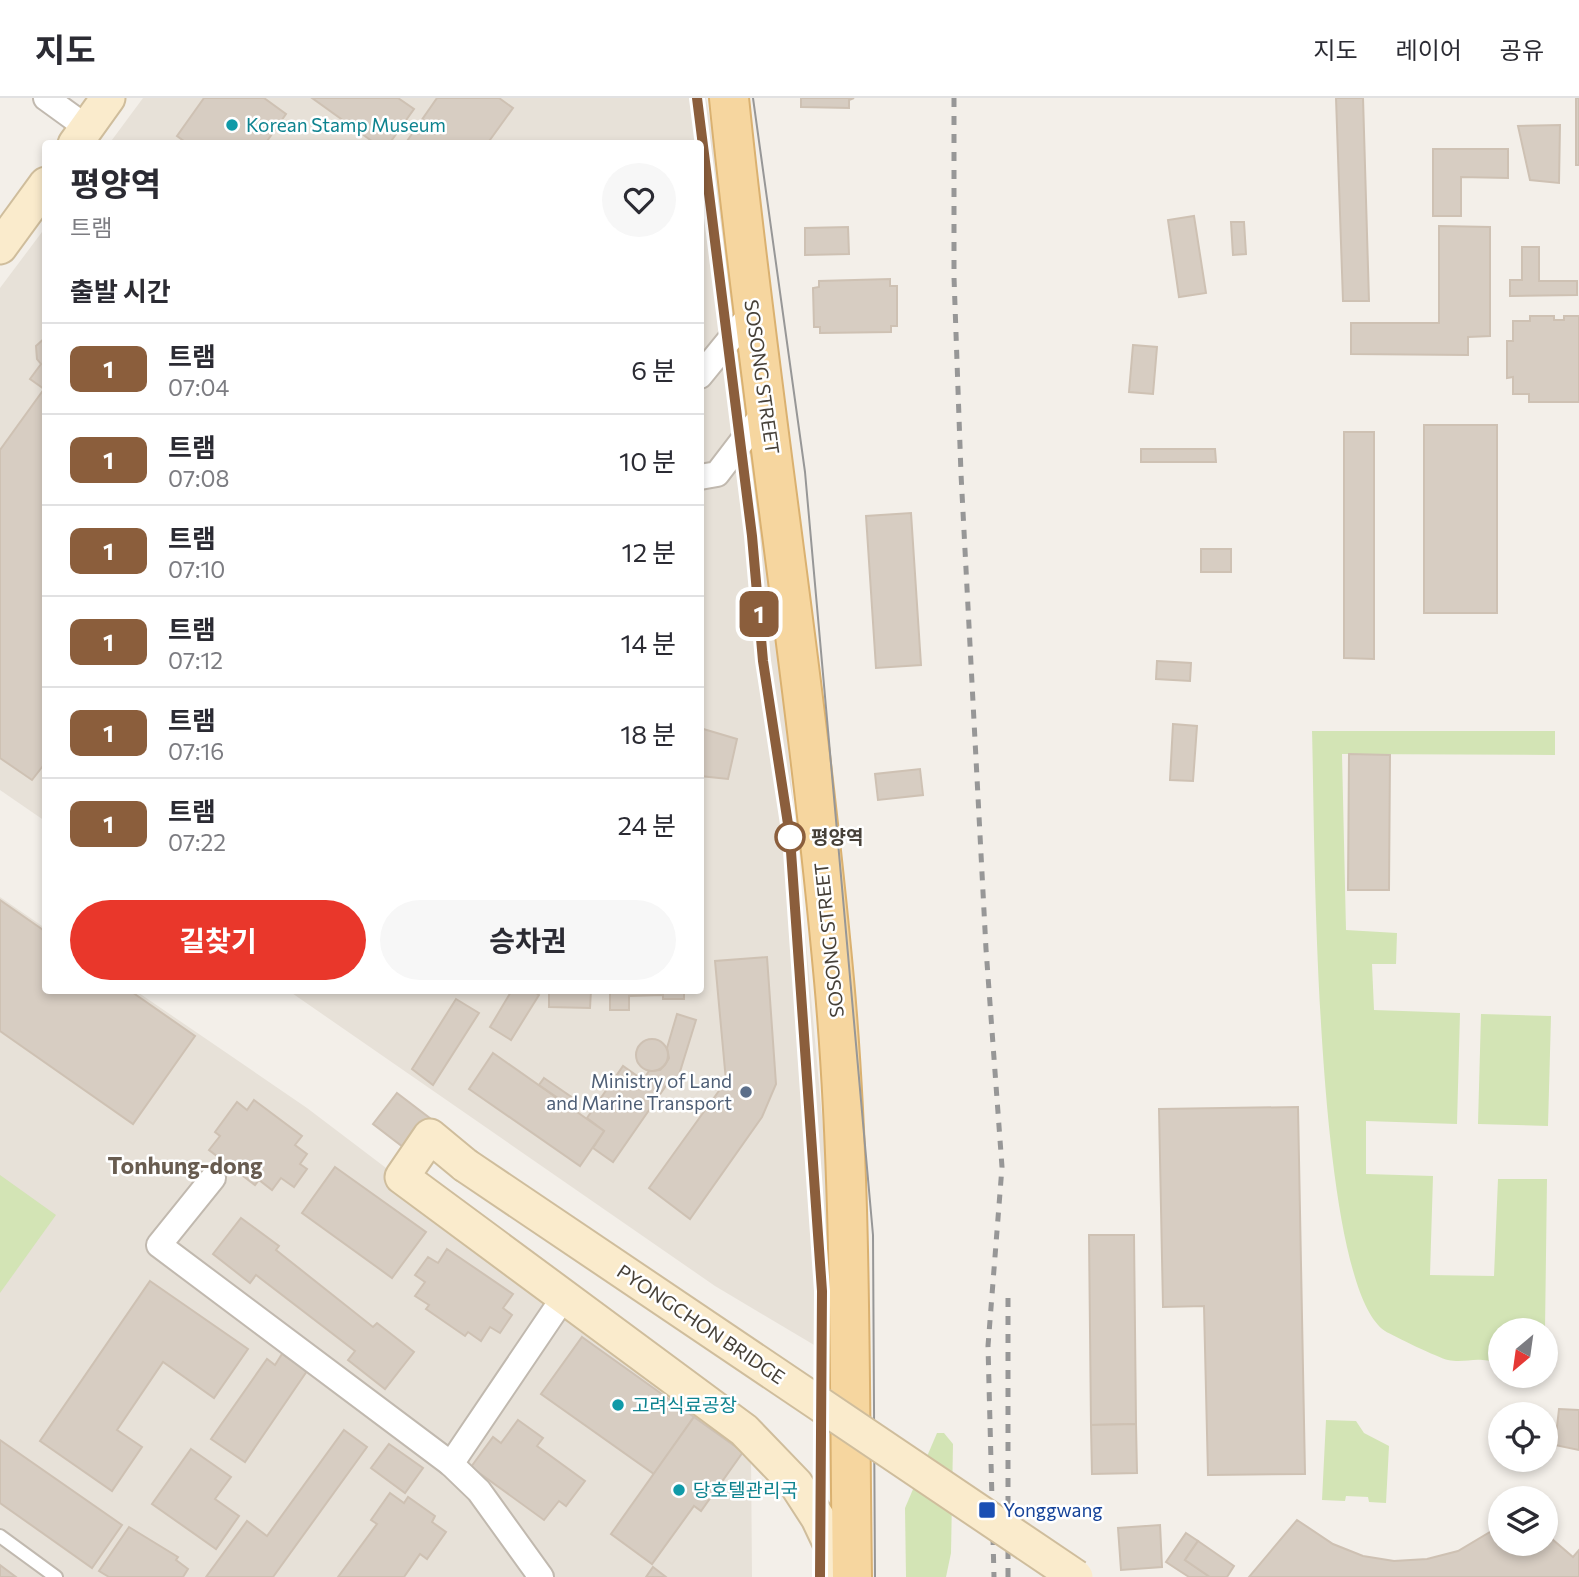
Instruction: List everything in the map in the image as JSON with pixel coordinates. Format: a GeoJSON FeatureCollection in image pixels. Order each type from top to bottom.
{"type":"FeatureCollection","features":[{"type":"Feature","properties":{"kind":"main road","name":"SOSONG STREET"},"geometry":{"type":"LineString","coordinates":[[729,98],[753,311],[806,713],[844,1110],[852,1577]]}},
{"type":"Feature","properties":{"kind":"street"},"geometry":{"type":"LineString","coordinates":[[47,98],[80,135],[108,98]]}},
{"type":"Feature","properties":{"kind":"street"},"geometry":{"type":"LineString","coordinates":[[0,247],[42,189]]}},
{"type":"Feature","properties":{"kind":"street"},"geometry":{"type":"LineString","coordinates":[[704,371],[753,311]]}},
{"type":"Feature","properties":{"kind":"street"},"geometry":{"type":"LineString","coordinates":[[704,476],[717,474],[766,410]]}},
{"type":"Feature","properties":{"kind":"street","name":"PYONGCHON BRIDGE"},"geometry":{"type":"LineString","coordinates":[[564,1297],[402,1177],[430,1136],[465,1165],[1076,1577]]}},
{"type":"Feature","properties":{"kind":"street"},"geometry":{"type":"LineString","coordinates":[[213,1178],[159,1245],[451,1464],[479,1491],[541,1577]]}},
{"type":"Feature","properties":{"kind":"street"},"geometry":{"type":"LineString","coordinates":[[451,1464],[564,1297],[744,1430],[796,1484],[818,1518],[846,1577]]}},
{"type":"Feature","properties":{"kind":"lane"},"geometry":{"type":"LineString","coordinates":[[0,1536],[56,1577]]}},
{"type":"Feature","properties":{"kind":"shaded area"},"geometry":{"type":"Polygon","coordinates":[[[143,98],[706,98],[724,196],[776,616],[833,1236],[831,1355],[715,1286],[293,994],[704,994],[704,140],[112,140],[143,98]]]}},
{"type":"Feature","properties":{"kind":"shaded area"},"geometry":{"type":"Polygon","coordinates":[[[42,232],[42,819],[0,790],[0,288],[42,232]]]}},
{"type":"Feature","properties":{"kind":"shaded area"},"geometry":{"type":"Polygon","coordinates":[[[0,897],[42,926],[42,994],[140,994],[307,1108],[730,1429],[751,1454],[752,1577],[0,1577],[0,897]]]}},
{"type":"Feature","properties":{"kind":"green space"},"geometry":{"type":"Polygon","coordinates":[[[1312,731],[1555,731],[1555,755],[1342,754],[1346,930],[1397,933],[1396,964],[1372,964],[1374,1010],[1460,1013],[1457,1124],[1366,1121],[1366,1174],[1433,1176],[1430,1275],[1494,1276],[1498,1179],[1547,1179],[1545,1318],[1488,1318],[1488,1361],[1448,1360],[1385,1331],[1361,1295],[1344,1231],[1331,1146],[1317,951],[1312,731]]]}},
{"type":"Feature","properties":{"kind":"green space"},"geometry":{"type":"Polygon","coordinates":[[[1481,1014],[1551,1016],[1548,1126],[1478,1124],[1481,1014]]]}},
{"type":"Feature","properties":{"kind":"green space"},"geometry":{"type":"Polygon","coordinates":[[[0,1175],[56,1215],[0,1293],[0,1175]]]}},
{"type":"Feature","properties":{"kind":"green space"},"geometry":{"type":"Polygon","coordinates":[[[1326,1420],[1356,1421],[1364,1433],[1389,1446],[1386,1503],[1369,1502],[1368,1497],[1346,1496],[1345,1501],[1322,1500],[1326,1420]]]}},
{"type":"Feature","properties":{"kind":"green space"},"geometry":{"type":"Polygon","coordinates":[[[937,1433],[944,1433],[953,1444],[951,1553],[946,1577],[906,1577],[905,1508],[937,1433]]]}},
{"type":"Feature","properties":{"kind":"building","name":"Korean Stamp Museum"},"geometry":{"type":"Polygon","coordinates":[[[204,98],[264,98],[286,114],[268,140],[182,140],[177,136],[204,98]]]}},
{"type":"Feature","properties":{"kind":"building"},"geometry":{"type":"Polygon","coordinates":[[[312,98],[398,98],[414,109],[392,140],[370,140],[312,98]]]}},
{"type":"Feature","properties":{"kind":"building"},"geometry":{"type":"Polygon","coordinates":[[[437,98],[499,98],[513,108],[490,140],[408,140],[437,98]]]}},
{"type":"Feature","properties":{"kind":"building"},"geometry":{"type":"Polygon","coordinates":[[[801,98],[854,98],[849,100],[849,108],[801,107],[801,98]]]}},
{"type":"Feature","properties":{"kind":"building"},"geometry":{"type":"Polygon","coordinates":[[[1336,98],[1363,98],[1369,301],[1343,301],[1336,98]]]}},
{"type":"Feature","properties":{"kind":"building"},"geometry":{"type":"Polygon","coordinates":[[[1576,98],[1579,98],[1579,165],[1576,165],[1576,98]]]}},
{"type":"Feature","properties":{"kind":"building"},"geometry":{"type":"Polygon","coordinates":[[[1560,125],[1559,183],[1530,180],[1518,126],[1560,125]]]}},
{"type":"Feature","properties":{"kind":"building"},"geometry":{"type":"Polygon","coordinates":[[[1433,149],[1508,149],[1508,178],[1461,177],[1461,216],[1433,216],[1433,149]]]}},
{"type":"Feature","properties":{"kind":"building"},"geometry":{"type":"Polygon","coordinates":[[[1194,216],[1206,293],[1179,297],[1168,220],[1194,216]]]}},
{"type":"Feature","properties":{"kind":"building"},"geometry":{"type":"Polygon","coordinates":[[[1231,222],[1244,222],[1246,254],[1233,255],[1231,222]]]}},
{"type":"Feature","properties":{"kind":"building"},"geometry":{"type":"Polygon","coordinates":[[[1439,226],[1490,227],[1490,336],[1468,337],[1468,355],[1351,354],[1351,323],[1439,323],[1439,226]]]}},
{"type":"Feature","properties":{"kind":"building"},"geometry":{"type":"Polygon","coordinates":[[[848,227],[849,254],[805,255],[805,228],[848,227]]]}},
{"type":"Feature","properties":{"kind":"building"},"geometry":{"type":"Polygon","coordinates":[[[1522,247],[1539,247],[1539,281],[1577,281],[1577,295],[1510,296],[1510,280],[1522,280],[1522,247]]]}},
{"type":"Feature","properties":{"kind":"building"},"geometry":{"type":"Polygon","coordinates":[[[890,279],[890,286],[897,286],[897,326],[891,326],[891,332],[820,333],[820,327],[814,327],[813,288],[819,287],[819,281],[890,279]]]}},
{"type":"Feature","properties":{"kind":"building"},"geometry":{"type":"Polygon","coordinates":[[[1530,316],[1554,316],[1554,320],[1564,320],[1564,316],[1579,316],[1579,402],[1529,402],[1529,394],[1513,394],[1513,377],[1507,378],[1507,341],[1513,341],[1513,321],[1530,321],[1530,316]]]}},
{"type":"Feature","properties":{"kind":"building"},"geometry":{"type":"Polygon","coordinates":[[[42,341],[42,388],[30,379],[41,364],[37,359],[36,346],[42,341]]]}},
{"type":"Feature","properties":{"kind":"building"},"geometry":{"type":"Polygon","coordinates":[[[1133,345],[1157,347],[1153,394],[1129,392],[1133,345]]]}},
{"type":"Feature","properties":{"kind":"building"},"geometry":{"type":"Polygon","coordinates":[[[42,392],[42,767],[32,780],[0,758],[0,450],[42,392]]]}},
{"type":"Feature","properties":{"kind":"building"},"geometry":{"type":"Polygon","coordinates":[[[1424,425],[1497,425],[1497,613],[1424,613],[1424,425]]]}},
{"type":"Feature","properties":{"kind":"building"},"geometry":{"type":"Polygon","coordinates":[[[1344,432],[1374,432],[1374,659],[1344,658],[1344,432]]]}},
{"type":"Feature","properties":{"kind":"building"},"geometry":{"type":"Polygon","coordinates":[[[1141,449],[1215,449],[1216,462],[1141,462],[1141,449]]]}},
{"type":"Feature","properties":{"kind":"building"},"geometry":{"type":"Polygon","coordinates":[[[911,513],[921,665],[876,668],[866,516],[911,513]]]}},
{"type":"Feature","properties":{"kind":"building"},"geometry":{"type":"Polygon","coordinates":[[[1201,549],[1231,549],[1231,572],[1201,572],[1201,549]]]}},
{"type":"Feature","properties":{"kind":"building"},"geometry":{"type":"Polygon","coordinates":[[[1157,661],[1191,663],[1190,681],[1156,679],[1157,661]]]}},
{"type":"Feature","properties":{"kind":"building"},"geometry":{"type":"Polygon","coordinates":[[[1173,724],[1197,726],[1193,781],[1170,780],[1173,724]]]}},
{"type":"Feature","properties":{"kind":"building"},"geometry":{"type":"Polygon","coordinates":[[[704,729],[737,739],[728,779],[704,776],[704,729]]]}},
{"type":"Feature","properties":{"kind":"building"},"geometry":{"type":"Polygon","coordinates":[[[1349,754],[1390,755],[1389,890],[1348,890],[1349,754]]]}},
{"type":"Feature","properties":{"kind":"building"},"geometry":{"type":"Polygon","coordinates":[[[920,769],[923,795],[878,800],[875,774],[920,769]]]}},
{"type":"Feature","properties":{"kind":"building"},"geometry":{"type":"Polygon","coordinates":[[[0,900],[42,929],[42,994],[135,994],[195,1036],[133,1124],[0,1031],[0,900]]]}},
{"type":"Feature","properties":{"kind":"building","name":"Ministry of Land and Marine Transport"},"geometry":{"type":"Polygon","coordinates":[[[767,957],[776,1084],[762,1117],[690,1219],[649,1188],[726,1081],[715,961],[767,957]]]}},
{"type":"Feature","properties":{"kind":"building"},"geometry":{"type":"Polygon","coordinates":[[[510,994],[539,995],[511,1040],[490,1027],[510,994]]]}},
{"type":"Feature","properties":{"kind":"building"},"geometry":{"type":"Polygon","coordinates":[[[549,994],[591,994],[590,1008],[549,1007],[549,994]]]}},
{"type":"Feature","properties":{"kind":"building"},"geometry":{"type":"Polygon","coordinates":[[[610,994],[684,994],[684,999],[663,999],[663,995],[629,996],[629,1010],[610,1010],[610,994]]]}},
{"type":"Feature","properties":{"kind":"building"},"geometry":{"type":"Polygon","coordinates":[[[456,999],[479,1013],[433,1085],[412,1069],[456,999]]]}},
{"type":"Feature","properties":{"kind":"building"},"geometry":{"type":"Polygon","coordinates":[[[677,1014],[696,1020],[678,1078],[672,1077],[613,1162],[593,1148],[604,1131],[587,1118],[623,1066],[643,1080],[649,1071],[660,1070],[665,1065],[669,1058],[667,1048],[677,1014]]]}},
{"type":"Feature","properties":{"kind":"building"},"geometry":{"type":"Polygon","coordinates":[[[652,1039],[664,1043],[668,1055],[664,1067],[652,1071],[640,1067],[636,1055],[640,1043],[652,1039]]]}},
{"type":"Feature","properties":{"kind":"building"},"geometry":{"type":"Polygon","coordinates":[[[493,1053],[604,1131],[580,1166],[469,1089],[493,1053]]]}},
{"type":"Feature","properties":{"kind":"building"},"geometry":{"type":"Polygon","coordinates":[[[544,1078],[573,1098],[568,1105],[539,1085],[544,1078]]]}},
{"type":"Feature","properties":{"kind":"building"},"geometry":{"type":"Polygon","coordinates":[[[397,1093],[431,1119],[407,1150],[373,1124],[397,1093]]]}},
{"type":"Feature","properties":{"kind":"building"},"geometry":{"type":"Polygon","coordinates":[[[254,1100],[302,1136],[295,1145],[307,1154],[300,1164],[307,1169],[294,1187],[281,1178],[272,1190],[259,1180],[255,1185],[209,1150],[220,1136],[215,1132],[237,1102],[247,1110],[254,1100]]]}},
{"type":"Feature","properties":{"kind":"building"},"geometry":{"type":"Polygon","coordinates":[[[1298,1107],[1305,1474],[1208,1475],[1204,1306],[1163,1307],[1159,1109],[1298,1107]]]}},
{"type":"Feature","properties":{"kind":"building"},"geometry":{"type":"Polygon","coordinates":[[[335,1167],[426,1232],[392,1278],[302,1213],[335,1167]]]}},
{"type":"Feature","properties":{"kind":"building"},"geometry":{"type":"Polygon","coordinates":[[[241,1218],[279,1246],[276,1250],[373,1327],[377,1323],[414,1352],[385,1389],[348,1360],[355,1351],[256,1275],[250,1283],[213,1254],[241,1218]]]}},
{"type":"Feature","properties":{"kind":"building"},"geometry":{"type":"Polygon","coordinates":[[[1089,1235],[1134,1235],[1136,1424],[1091,1425],[1089,1235]]]}},
{"type":"Feature","properties":{"kind":"building"},"geometry":{"type":"Polygon","coordinates":[[[447,1249],[513,1294],[503,1308],[512,1315],[500,1333],[490,1327],[481,1341],[468,1332],[465,1336],[426,1309],[429,1305],[415,1296],[425,1282],[415,1275],[428,1257],[438,1263],[447,1249]]]}},
{"type":"Feature","properties":{"kind":"building"},"geometry":{"type":"Polygon","coordinates":[[[150,1281],[248,1349],[214,1398],[163,1362],[117,1430],[142,1447],[112,1491],[40,1441],[150,1281]]]}},
{"type":"Feature","properties":{"kind":"building","name":"고려식료공장"},"geometry":{"type":"Polygon","coordinates":[[[582,1337],[694,1417],[654,1474],[541,1394],[582,1337]]]}},
{"type":"Feature","properties":{"kind":"building"},"geometry":{"type":"Polygon","coordinates":[[[282,1354],[307,1371],[245,1462],[211,1439],[267,1359],[275,1365],[282,1354]]]}},
{"type":"Feature","properties":{"kind":"building"},"geometry":{"type":"Polygon","coordinates":[[[1559,1409],[1579,1410],[1579,1450],[1558,1446],[1559,1409]]]}},
{"type":"Feature","properties":{"kind":"building","name":"당호텔관리국"},"geometry":{"type":"Polygon","coordinates":[[[694,1417],[743,1452],[701,1511],[694,1506],[652,1564],[611,1534],[694,1417]]]}},
{"type":"Feature","properties":{"kind":"building"},"geometry":{"type":"Polygon","coordinates":[[[518,1420],[543,1438],[537,1446],[585,1481],[566,1506],[559,1501],[544,1520],[471,1467],[493,1437],[501,1443],[518,1420]]]}},
{"type":"Feature","properties":{"kind":"building"},"geometry":{"type":"Polygon","coordinates":[[[1136,1424],[1137,1473],[1092,1474],[1091,1425],[1136,1424]]]}},
{"type":"Feature","properties":{"kind":"building"},"geometry":{"type":"Polygon","coordinates":[[[344,1430],[367,1447],[273,1577],[206,1577],[247,1521],[267,1536],[344,1430]]]}},
{"type":"Feature","properties":{"kind":"building"},"geometry":{"type":"Polygon","coordinates":[[[0,1440],[122,1525],[92,1568],[0,1503],[0,1440]]]}},
{"type":"Feature","properties":{"kind":"building"},"geometry":{"type":"Polygon","coordinates":[[[389,1444],[423,1468],[405,1493],[371,1468],[389,1444]]]}},
{"type":"Feature","properties":{"kind":"building"},"geometry":{"type":"Polygon","coordinates":[[[191,1449],[231,1477],[215,1499],[239,1516],[216,1549],[152,1504],[191,1449]]]}},
{"type":"Feature","properties":{"kind":"building"},"geometry":{"type":"Polygon","coordinates":[[[390,1493],[404,1503],[408,1497],[435,1516],[432,1522],[446,1532],[427,1559],[420,1554],[404,1577],[338,1577],[377,1524],[371,1520],[390,1493]]]}},
{"type":"Feature","properties":{"kind":"building"},"geometry":{"type":"Polygon","coordinates":[[[1297,1520],[1333,1544],[1363,1556],[1394,1561],[1427,1559],[1458,1551],[1488,1533],[1488,1556],[1558,1556],[1558,1544],[1573,1557],[1579,1550],[1579,1577],[1249,1577],[1297,1520]]]}},
{"type":"Feature","properties":{"kind":"building"},"geometry":{"type":"Polygon","coordinates":[[[1160,1525],[1162,1567],[1121,1570],[1118,1528],[1160,1525]]]}},
{"type":"Feature","properties":{"kind":"building"},"geometry":{"type":"Polygon","coordinates":[[[129,1527],[178,1557],[176,1560],[188,1569],[183,1577],[109,1577],[99,1571],[129,1527]]]}},
{"type":"Feature","properties":{"kind":"building"},"geometry":{"type":"Polygon","coordinates":[[[1186,1533],[1198,1541],[1185,1560],[1210,1577],[1189,1577],[1166,1562],[1186,1533]]]}},
{"type":"Feature","properties":{"kind":"building"},"geometry":{"type":"Polygon","coordinates":[[[1198,1541],[1234,1566],[1227,1577],[1210,1577],[1185,1560],[1198,1541]]]}},
{"type":"Feature","properties":{"kind":"building"},"geometry":{"type":"Polygon","coordinates":[[[0,1565],[16,1577],[0,1577],[0,1565]]]}},
{"type":"Feature","properties":{"kind":"building"},"geometry":{"type":"Polygon","coordinates":[[[653,1567],[666,1577],[646,1577],[653,1567]]]}},
{"type":"Feature","properties":{"kind":"tram line"},"geometry":{"type":"LineString","coordinates":[[697,98],[702,140]]}},
{"type":"Feature","properties":{"kind":"tram line","name":"1"},"geometry":{"type":"LineString","coordinates":[[697,98],[702,140]]}},
{"type":"Feature","properties":{"kind":"tram line"},"geometry":{"type":"LineString","coordinates":[[753,98],[805,472],[873,1235],[875,1577]]}},
{"type":"Feature","properties":{"kind":"tram line"},"geometry":{"type":"LineString","coordinates":[[704,154],[752,536],[763,661],[790,837],[822,1291],[820,1577]]}},
{"type":"Feature","properties":{"kind":"tram line","name":"1"},"geometry":{"type":"LineString","coordinates":[[704,154],[752,536],[763,661],[790,837],[822,1291],[818,1518],[820,1577]]}},
{"type":"Feature","properties":{"kind":"railway"},"geometry":{"type":"LineString","coordinates":[[954,98],[954,277],[961,474],[986,949],[1002,1167],[988,1346],[994,1577]]}},
{"type":"Feature","properties":{"kind":"railway"},"geometry":{"type":"LineString","coordinates":[[1008,1294],[1008,1577]]}},
{"type":"Feature","properties":{"kind":"place","name":"Korean Stamp Museum"},"geometry":{"type":"Point","coordinates":[232,125]}},
{"type":"Feature","properties":{"kind":"place","name":"평양역"},"geometry":{"type":"Point","coordinates":[790,837]}},
{"type":"Feature","properties":{"kind":"place","name":"Ministry of Land and Marine Transport"},"geometry":{"type":"Point","coordinates":[746,1092]}},
{"type":"Feature","properties":{"kind":"place","name":"고려식료공장"},"geometry":{"type":"Point","coordinates":[618,1405]}},
{"type":"Feature","properties":{"kind":"place","name":"당호텔관리국"},"geometry":{"type":"Point","coordinates":[679,1490]}},
{"type":"Feature","properties":{"kind":"place","name":"Yonggwang"},"geometry":{"type":"Point","coordinates":[987,1510]}},
{"type":"Feature","properties":{"kind":"district","name":"Tonhung-dong"},"geometry":{"type":"Point","coordinates":[185,1166]}}]}
